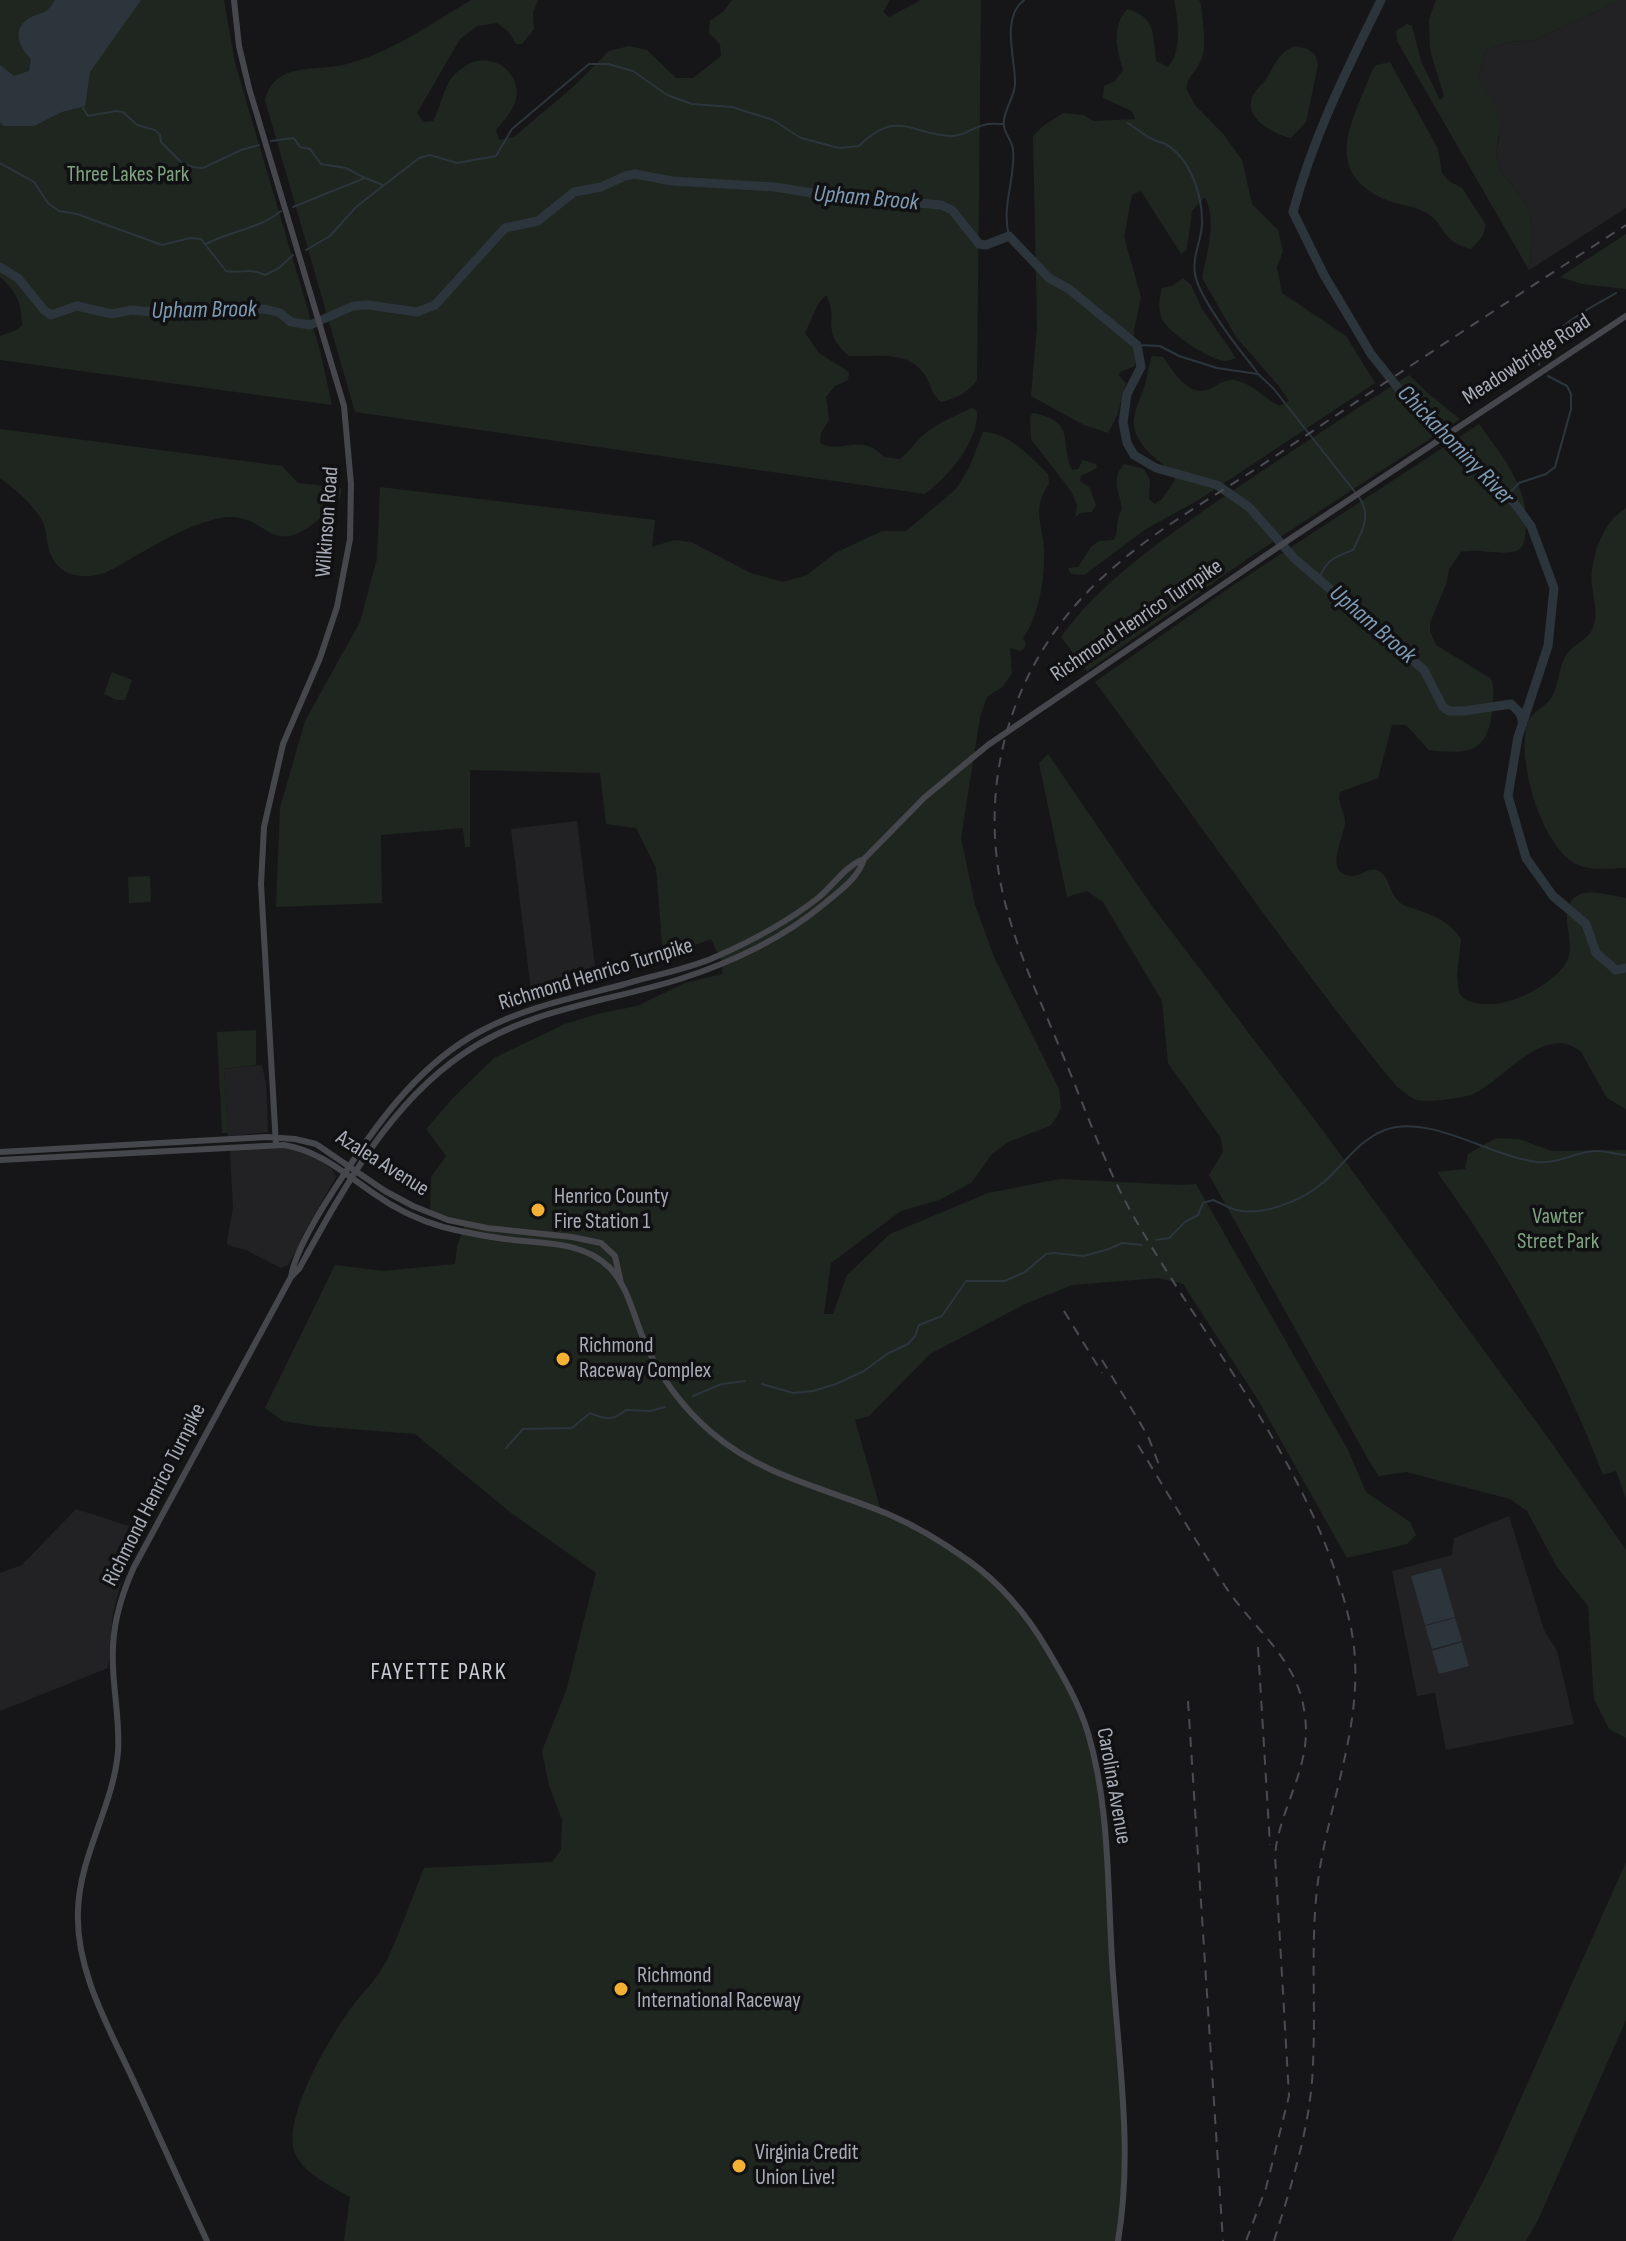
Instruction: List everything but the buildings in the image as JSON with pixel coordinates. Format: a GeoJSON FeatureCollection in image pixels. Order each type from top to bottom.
{"type":"FeatureCollection","features":[{"type":"Feature","properties":{"kind":"main road","name":"Wilkinson Road"},"geometry":{"type":"LineString","coordinates":[[234,0],[239,46],[249,88],[346,415],[351,517],[346,565],[337,607],[320,658],[283,744],[264,827],[261,884],[276,1141]]}},
{"type":"Feature","properties":{"kind":"main road","name":"Meadowbridge Road"},"geometry":{"type":"LineString","coordinates":[[1448,434],[1626,316]]}},
{"type":"Feature","properties":{"kind":"main road","name":"Richmond Henrico Turnpike"},"geometry":{"type":"LineString","coordinates":[[291,1277],[292,1268],[312,1228],[382,1119],[419,1078],[478,1032],[513,1016],[710,959],[767,932],[818,897],[855,863],[864,859],[925,797],[966,761],[1448,434]]}},
{"type":"Feature","properties":{"kind":"main road","name":"Richmond Henrico Turnpike"},"geometry":{"type":"LineString","coordinates":[[207,2241],[91,1986],[78,1936],[79,1894],[87,1857],[116,1768],[118,1734],[113,1648],[116,1615],[123,1591],[291,1277],[299,1269],[354,1175],[391,1123],[431,1080],[462,1054],[522,1023],[678,979],[761,947],[846,886],[861,869],[864,859]]}},
{"type":"Feature","properties":{"kind":"main road","name":"Azalea Avenue"},"geometry":{"type":"LineString","coordinates":[[0,1160],[276,1141]]}},
{"type":"Feature","properties":{"kind":"main road","name":"Azalea Avenue"},"geometry":{"type":"LineString","coordinates":[[0,1152],[276,1141],[316,1144],[388,1203],[432,1223],[506,1239],[566,1246],[589,1253],[610,1268],[621,1283]]}},
{"type":"Feature","properties":{"kind":"main road","name":"Azalea Avenue"},"geometry":{"type":"LineString","coordinates":[[354,1175],[396,1198],[448,1220],[601,1243],[615,1256],[621,1283],[654,1360],[683,1404]]}},
{"type":"Feature","properties":{"kind":"main road","name":"Carolina Avenue"},"geometry":{"type":"LineString","coordinates":[[683,1404],[715,1436],[760,1467],[903,1521],[971,1562],[1029,1620],[1064,1678],[1088,1734],[1105,1831],[1125,2170],[1118,2241]]}},
{"type":"Feature","properties":{"kind":"shaded area"},"geometry":{"type":"Polygon","coordinates":[[[55,0],[141,0],[90,72],[85,106],[62,112],[34,126],[4,126],[0,123],[0,65],[14,76],[29,71],[31,59],[19,39],[20,28],[28,19],[45,12],[55,0]]]}},
{"type":"Feature","properties":{"kind":"shaded area"},"geometry":{"type":"Polygon","coordinates":[[[1626,0],[1626,208],[1529,270],[1533,231],[1529,208],[1500,170],[1496,155],[1499,138],[1478,79],[1486,50],[1510,42],[1534,40],[1626,0]]]}},
{"type":"Feature","properties":{"kind":"shaded area"},"geometry":{"type":"Polygon","coordinates":[[[577,821],[597,983],[531,991],[511,829],[577,821]]]}},
{"type":"Feature","properties":{"kind":"shaded area"},"geometry":{"type":"Polygon","coordinates":[[[262,1065],[268,1132],[228,1136],[224,1069],[262,1065]]]}},
{"type":"Feature","properties":{"kind":"shaded area"},"geometry":{"type":"Polygon","coordinates":[[[282,1148],[317,1158],[332,1169],[336,1177],[288,1265],[281,1268],[227,1242],[233,1207],[230,1153],[232,1150],[282,1148]]]}},
{"type":"Feature","properties":{"kind":"shaded area"},"geometry":{"type":"Polygon","coordinates":[[[76,1509],[135,1528],[113,1613],[108,1668],[0,1711],[0,1573],[22,1565],[76,1509]]]}},
{"type":"Feature","properties":{"kind":"shaded area"},"geometry":{"type":"Polygon","coordinates":[[[1509,1516],[1544,1630],[1557,1651],[1574,1724],[1446,1750],[1435,1693],[1417,1696],[1392,1571],[1452,1555],[1454,1538],[1509,1516]]]}},
{"type":"Feature","properties":{"kind":"shaded area"},"geometry":{"type":"Polygon","coordinates":[[[1441,1568],[1455,1617],[1425,1625],[1411,1576],[1441,1568]]]}},
{"type":"Feature","properties":{"kind":"shaded area"},"geometry":{"type":"Polygon","coordinates":[[[1455,1618],[1462,1641],[1432,1649],[1425,1626],[1455,1618]]]}},
{"type":"Feature","properties":{"kind":"shaded area"},"geometry":{"type":"Polygon","coordinates":[[[1462,1642],[1469,1666],[1439,1674],[1432,1651],[1462,1642]]]}},
{"type":"Feature","properties":{"kind":"green space","name":"Three Lakes Park"},"geometry":{"type":"Polygon","coordinates":[[[0,0],[224,0],[235,63],[320,351],[332,405],[0,360],[0,336],[22,325],[17,298],[0,277],[0,0]]]}},
{"type":"Feature","properties":{"kind":"green space"},"geometry":{"type":"Polygon","coordinates":[[[471,0],[538,0],[533,13],[534,29],[522,44],[516,44],[509,32],[497,23],[477,26],[460,39],[417,113],[424,122],[433,121],[453,76],[471,63],[491,61],[511,74],[517,90],[513,108],[496,130],[499,140],[514,137],[574,86],[609,51],[629,46],[647,50],[676,78],[693,78],[721,56],[720,44],[709,33],[710,21],[724,11],[732,0],[890,0],[883,12],[889,17],[921,0],[981,0],[977,380],[961,394],[941,402],[925,375],[910,362],[891,356],[849,356],[832,332],[830,304],[826,295],[818,304],[805,333],[819,353],[849,372],[848,380],[835,386],[826,397],[829,420],[821,433],[820,443],[835,447],[868,446],[884,457],[900,459],[937,425],[972,408],[977,411],[973,434],[967,446],[943,478],[925,494],[355,412],[265,100],[270,88],[285,74],[343,65],[377,54],[471,0]]]}},
{"type":"Feature","properties":{"kind":"green space"},"geometry":{"type":"Polygon","coordinates":[[[1174,0],[1199,0],[1201,4],[1204,51],[1186,88],[1195,105],[1224,135],[1242,160],[1252,204],[1278,230],[1283,251],[1277,267],[1282,293],[1346,336],[1375,383],[1200,499],[1146,529],[1084,575],[1071,574],[1068,568],[1078,567],[1091,547],[1099,541],[1114,540],[1122,509],[1117,481],[1124,464],[1144,469],[1150,480],[1149,499],[1155,504],[1175,480],[1169,470],[1144,447],[1135,429],[1135,414],[1152,356],[1163,357],[1183,383],[1196,390],[1204,391],[1235,380],[1247,384],[1280,406],[1289,401],[1236,337],[1202,278],[1211,227],[1205,197],[1192,211],[1187,249],[1181,254],[1141,191],[1132,195],[1124,237],[1141,297],[1134,330],[1135,366],[1120,372],[1119,376],[1126,383],[1117,416],[1108,433],[1084,425],[1031,396],[1037,325],[1033,136],[1063,113],[1083,115],[1094,121],[1135,119],[1132,111],[1103,98],[1104,86],[1115,81],[1123,70],[1117,46],[1119,23],[1127,9],[1143,17],[1151,28],[1156,61],[1168,67],[1178,43],[1174,0]]]}},
{"type":"Feature","properties":{"kind":"green space"},"geometry":{"type":"Polygon","coordinates":[[[1436,0],[1622,0],[1534,40],[1510,42],[1486,50],[1478,79],[1494,103],[1500,123],[1496,155],[1500,170],[1529,208],[1533,231],[1529,270],[1397,41],[1396,31],[1407,24],[1412,26],[1421,61],[1440,100],[1444,96],[1430,50],[1429,19],[1436,0]]]}},
{"type":"Feature","properties":{"kind":"green space"},"geometry":{"type":"Polygon","coordinates":[[[1295,46],[1308,49],[1315,55],[1318,65],[1306,122],[1291,138],[1263,125],[1251,106],[1253,95],[1278,59],[1295,46]]]}},
{"type":"Feature","properties":{"kind":"green space"},"geometry":{"type":"Polygon","coordinates":[[[1390,62],[1438,149],[1442,173],[1462,188],[1486,225],[1482,237],[1471,249],[1454,242],[1425,212],[1384,199],[1365,187],[1353,174],[1347,159],[1351,126],[1371,73],[1376,65],[1390,62]]]}},
{"type":"Feature","properties":{"kind":"green space"},"geometry":{"type":"Polygon","coordinates":[[[1626,234],[1626,289],[1582,284],[1560,277],[1626,234]]]}},
{"type":"Feature","properties":{"kind":"green space"},"geometry":{"type":"Polygon","coordinates":[[[1183,278],[1191,285],[1202,309],[1236,358],[1224,361],[1209,355],[1180,338],[1162,319],[1159,304],[1162,288],[1172,286],[1183,278]]]}},
{"type":"Feature","properties":{"kind":"green space"},"geometry":{"type":"Polygon","coordinates":[[[1409,375],[1460,419],[1253,555],[1087,671],[1061,637],[1110,583],[1206,509],[1409,375]]]}},
{"type":"Feature","properties":{"kind":"green space"},"geometry":{"type":"Polygon","coordinates":[[[1033,413],[1047,417],[1061,427],[1072,470],[1078,469],[1083,460],[1096,464],[1097,468],[1081,476],[1080,481],[1090,488],[1096,505],[1092,512],[1080,513],[1075,518],[1077,505],[1071,491],[1031,439],[1030,417],[1033,413]]]}},
{"type":"Feature","properties":{"kind":"green space"},"geometry":{"type":"Polygon","coordinates":[[[1479,424],[1520,490],[1525,505],[1524,541],[1516,551],[1461,552],[1449,569],[1430,631],[1436,645],[1490,678],[1494,693],[1490,725],[1481,743],[1474,748],[1455,752],[1429,750],[1406,725],[1392,725],[1378,778],[1340,792],[1345,822],[1337,853],[1338,868],[1350,876],[1379,871],[1401,903],[1452,928],[1461,939],[1457,975],[1459,993],[1479,1003],[1513,1000],[1537,989],[1558,973],[1569,956],[1567,915],[1571,901],[1577,896],[1594,893],[1626,898],[1626,1109],[1607,1098],[1581,1052],[1567,1044],[1553,1044],[1539,1049],[1468,1096],[1422,1101],[1396,1086],[1281,936],[1095,682],[1232,586],[1479,424]]]}},
{"type":"Feature","properties":{"kind":"green space"},"geometry":{"type":"Polygon","coordinates":[[[0,429],[282,466],[298,483],[341,488],[340,496],[326,513],[291,536],[279,536],[248,520],[234,517],[216,519],[173,535],[105,573],[74,575],[55,563],[37,512],[0,478],[0,429]]]}},
{"type":"Feature","properties":{"kind":"green space","name":"Richmond Raceway Complex"},"geometry":{"type":"Polygon","coordinates":[[[983,432],[1001,436],[1018,447],[1048,474],[1049,484],[1039,509],[1044,551],[1040,596],[1023,638],[1026,643],[1024,649],[1010,648],[1012,674],[1002,687],[987,697],[980,717],[961,838],[975,905],[994,957],[1059,1089],[1061,1107],[1050,1126],[1008,1142],[992,1154],[971,1183],[939,1200],[901,1211],[831,1263],[824,1314],[833,1314],[847,1275],[890,1234],[988,1193],[1060,1179],[1196,1184],[1348,1450],[1366,1492],[1410,1522],[1416,1535],[1407,1544],[1347,1558],[1258,1400],[1183,1284],[1159,1278],[1072,1285],[1025,1304],[930,1354],[869,1416],[855,1420],[881,1511],[971,1562],[1008,1596],[1064,1678],[1088,1734],[1105,1831],[1125,2170],[1118,2241],[344,2241],[350,2197],[310,2172],[294,2150],[296,2116],[303,2096],[334,2034],[387,1960],[424,1868],[552,1862],[561,1850],[562,1820],[549,1785],[542,1751],[566,1691],[596,1573],[510,1512],[415,1434],[283,1421],[265,1408],[335,1265],[384,1271],[455,1264],[457,1246],[465,1225],[430,1214],[431,1177],[446,1156],[426,1129],[494,1058],[565,1024],[637,1006],[685,983],[722,974],[723,964],[711,939],[663,957],[656,868],[636,828],[606,824],[600,773],[470,770],[470,847],[465,847],[463,828],[381,835],[382,903],[276,907],[280,808],[305,721],[360,622],[377,559],[380,487],[655,520],[652,547],[674,540],[691,542],[751,573],[783,582],[807,575],[835,553],[882,531],[906,531],[956,489],[969,468],[983,432]]]}},
{"type":"Feature","properties":{"kind":"green space"},"geometry":{"type":"Polygon","coordinates":[[[1626,508],[1626,868],[1595,869],[1578,865],[1565,856],[1553,841],[1543,822],[1529,779],[1525,738],[1528,722],[1552,696],[1566,655],[1592,630],[1595,616],[1592,570],[1596,552],[1607,527],[1626,508]]]}},
{"type":"Feature","properties":{"kind":"green space"},"geometry":{"type":"Polygon","coordinates":[[[112,672],[132,680],[125,700],[104,694],[112,672]]]}},
{"type":"Feature","properties":{"kind":"green space"},"geometry":{"type":"Polygon","coordinates":[[[1048,754],[1152,906],[1318,1124],[1551,1442],[1626,1550],[1626,1738],[1609,1729],[1594,1699],[1588,1606],[1557,1567],[1527,1511],[1510,1499],[1406,1472],[1379,1476],[1372,1466],[1209,1175],[1223,1152],[1221,1138],[1168,1063],[1162,1001],[1103,902],[1087,891],[1067,897],[1039,763],[1048,754]]]}},
{"type":"Feature","properties":{"kind":"green space"},"geometry":{"type":"Polygon","coordinates":[[[150,876],[151,902],[129,903],[128,877],[150,876]]]}},
{"type":"Feature","properties":{"kind":"green space"},"geometry":{"type":"Polygon","coordinates":[[[256,1030],[256,1065],[224,1069],[228,1133],[222,1133],[217,1032],[256,1030]]]}},
{"type":"Feature","properties":{"kind":"green space","name":"Vawter Street Park"},"geometry":{"type":"Polygon","coordinates":[[[1496,1138],[1519,1139],[1552,1151],[1626,1150],[1626,1499],[1616,1471],[1603,1475],[1569,1395],[1530,1318],[1486,1244],[1437,1172],[1465,1169],[1468,1154],[1496,1138]]]}},
{"type":"Feature","properties":{"kind":"green space"},"geometry":{"type":"Polygon","coordinates":[[[1626,1862],[1626,2020],[1538,2220],[1526,2241],[1452,2241],[1489,2170],[1626,1862]]]}},
{"type":"Feature","properties":{"kind":"waterway"},"geometry":{"type":"LineString","coordinates":[[1009,236],[1007,213],[1013,149],[1004,121],[1015,84],[1011,28],[1017,8],[1024,0]]}},
{"type":"Feature","properties":{"kind":"waterway","name":"Chickahominy River"},"geometry":{"type":"LineString","coordinates":[[1381,0],[1321,130],[1293,212],[1324,275],[1371,354],[1406,398],[1445,430],[1516,505],[1531,526],[1554,588],[1548,646],[1518,737],[1508,796],[1526,858],[1553,896],[1586,924],[1596,953],[1616,970],[1626,968]]}},
{"type":"Feature","properties":{"kind":"waterway"},"geometry":{"type":"LineString","coordinates":[[306,250],[330,236],[356,207],[419,158],[430,155],[457,163],[496,156],[512,129],[589,64],[608,64],[633,71],[667,95],[692,104],[732,107],[773,120],[801,138],[839,148],[859,146],[873,134],[895,126],[954,136],[986,124],[1004,124]]}},
{"type":"Feature","properties":{"kind":"waterway"},"geometry":{"type":"LineString","coordinates":[[83,108],[88,116],[123,112],[137,125],[155,130],[161,142],[182,163],[193,167],[203,168],[259,145]]}},
{"type":"Feature","properties":{"kind":"waterway"},"geometry":{"type":"LineString","coordinates":[[1128,123],[1174,150],[1194,179],[1202,214],[1195,261],[1198,284],[1257,372]]}},
{"type":"Feature","properties":{"kind":"waterway"},"geometry":{"type":"LineString","coordinates":[[271,141],[294,138],[300,147],[310,149],[321,164],[346,168],[365,178]]}},
{"type":"Feature","properties":{"kind":"waterway"},"geometry":{"type":"LineString","coordinates":[[0,163],[34,182],[48,203],[59,211],[77,214],[162,245],[190,238],[201,239],[226,271],[254,271],[265,275],[279,268],[293,255]]}},
{"type":"Feature","properties":{"kind":"waterway","name":"Upham Brook"},"geometry":{"type":"LineString","coordinates":[[0,267],[18,278],[51,315],[77,306],[112,314],[131,310],[177,314],[265,309],[280,313],[291,322],[310,325],[353,306],[417,312],[435,305],[505,228],[538,221],[574,192],[601,187],[635,174],[672,181],[775,187],[818,194],[834,191],[851,197],[941,205],[952,210],[979,244],[986,245],[1009,236],[1049,278],[1069,289],[1137,345],[1141,367],[1127,394],[1123,422],[1127,443],[1134,455],[1156,468],[1217,485],[1249,507],[1294,558],[1424,670],[1443,707],[1449,711],[1464,711],[1511,704],[1520,713],[1523,723]]}},
{"type":"Feature","properties":{"kind":"waterway"},"geometry":{"type":"LineString","coordinates":[[293,207],[365,178],[383,185]]}},
{"type":"Feature","properties":{"kind":"waterway"},"geometry":{"type":"LineString","coordinates":[[206,244],[263,222],[281,211]]}},
{"type":"Feature","properties":{"kind":"waterway"},"geometry":{"type":"LineString","coordinates":[[1539,365],[1542,352],[1558,331],[1581,313],[1616,293]]}},
{"type":"Feature","properties":{"kind":"waterway"},"geometry":{"type":"LineString","coordinates":[[1137,345],[1160,346],[1179,356],[1217,368],[1258,374],[1273,388],[1355,492]]}},
{"type":"Feature","properties":{"kind":"waterway"},"geometry":{"type":"LineString","coordinates":[[1507,496],[1519,483],[1546,474],[1555,467],[1571,409],[1571,394],[1567,386],[1548,376]]}},
{"type":"Feature","properties":{"kind":"waterway"},"geometry":{"type":"LineString","coordinates":[[1319,579],[1328,563],[1353,550],[1365,517],[1359,497]]}},
{"type":"Feature","properties":{"kind":"waterway"},"geometry":{"type":"LineString","coordinates":[[1156,1240],[1169,1238],[1185,1222],[1198,1215],[1203,1203],[1213,1200],[1247,1212],[1271,1209],[1295,1200],[1325,1181],[1367,1140],[1385,1130],[1402,1126],[1440,1131],[1537,1162],[1596,1151],[1626,1155]]}},
{"type":"Feature","properties":{"kind":"waterway"},"geometry":{"type":"LineString","coordinates":[[762,1384],[793,1393],[813,1391],[864,1371],[887,1354],[908,1344],[919,1325],[942,1316],[966,1281],[1005,1281],[1025,1272],[1046,1254],[1084,1256],[1122,1243],[1142,1245]]}},
{"type":"Feature","properties":{"kind":"waterway"},"geometry":{"type":"LineString","coordinates":[[693,1396],[722,1384],[745,1381]]}},
{"type":"Feature","properties":{"kind":"waterway"},"geometry":{"type":"LineString","coordinates":[[506,1448],[523,1429],[572,1428],[590,1413],[609,1418],[626,1410],[650,1411],[665,1407]]}},
{"type":"Feature","properties":{"kind":"railway"},"geometry":{"type":"LineString","coordinates":[[1274,2241],[1300,2154],[1309,2109],[1318,1881],[1346,1751],[1355,1686],[1349,1619],[1333,1565],[1312,1513],[1258,1414],[1138,1224],[1098,1142],[1033,985],[1007,910],[999,872],[995,797],[1000,760],[1022,688],[1040,655],[1082,597],[1106,574],[1186,513],[1626,225]]}},
{"type":"Feature","properties":{"kind":"railway"},"geometry":{"type":"LineString","coordinates":[[1064,1311],[1102,1373]]}},
{"type":"Feature","properties":{"kind":"railway"},"geometry":{"type":"LineString","coordinates":[[1102,1360],[1148,1436],[1159,1465]]}},
{"type":"Feature","properties":{"kind":"railway"},"geometry":{"type":"LineString","coordinates":[[1138,1445],[1225,1586],[1289,1668],[1304,1707],[1306,1731],[1302,1763],[1277,1839],[1275,1855],[1289,2096],[1266,2188],[1246,2241]]}},
{"type":"Feature","properties":{"kind":"railway"},"geometry":{"type":"LineString","coordinates":[[1258,1647],[1270,1845]]}},
{"type":"Feature","properties":{"kind":"railway"},"geometry":{"type":"LineString","coordinates":[[1188,1701],[1223,2241]]}},
{"type":"Feature","properties":{"kind":"place","name":"Henrico County Fire Station 1"},"geometry":{"type":"Point","coordinates":[538,1210]}},
{"type":"Feature","properties":{"kind":"place","name":"Richmond Raceway Complex"},"geometry":{"type":"Point","coordinates":[563,1359]}},
{"type":"Feature","properties":{"kind":"place","name":"Richmond International Raceway"},"geometry":{"type":"Point","coordinates":[621,1989]}},
{"type":"Feature","properties":{"kind":"place","name":"Virginia Credit Union Live!"},"geometry":{"type":"Point","coordinates":[739,2166]}},
{"type":"Feature","properties":{"kind":"district","name":"FAYETTE PARK"},"geometry":{"type":"Point","coordinates":[439,1673]}}]}
